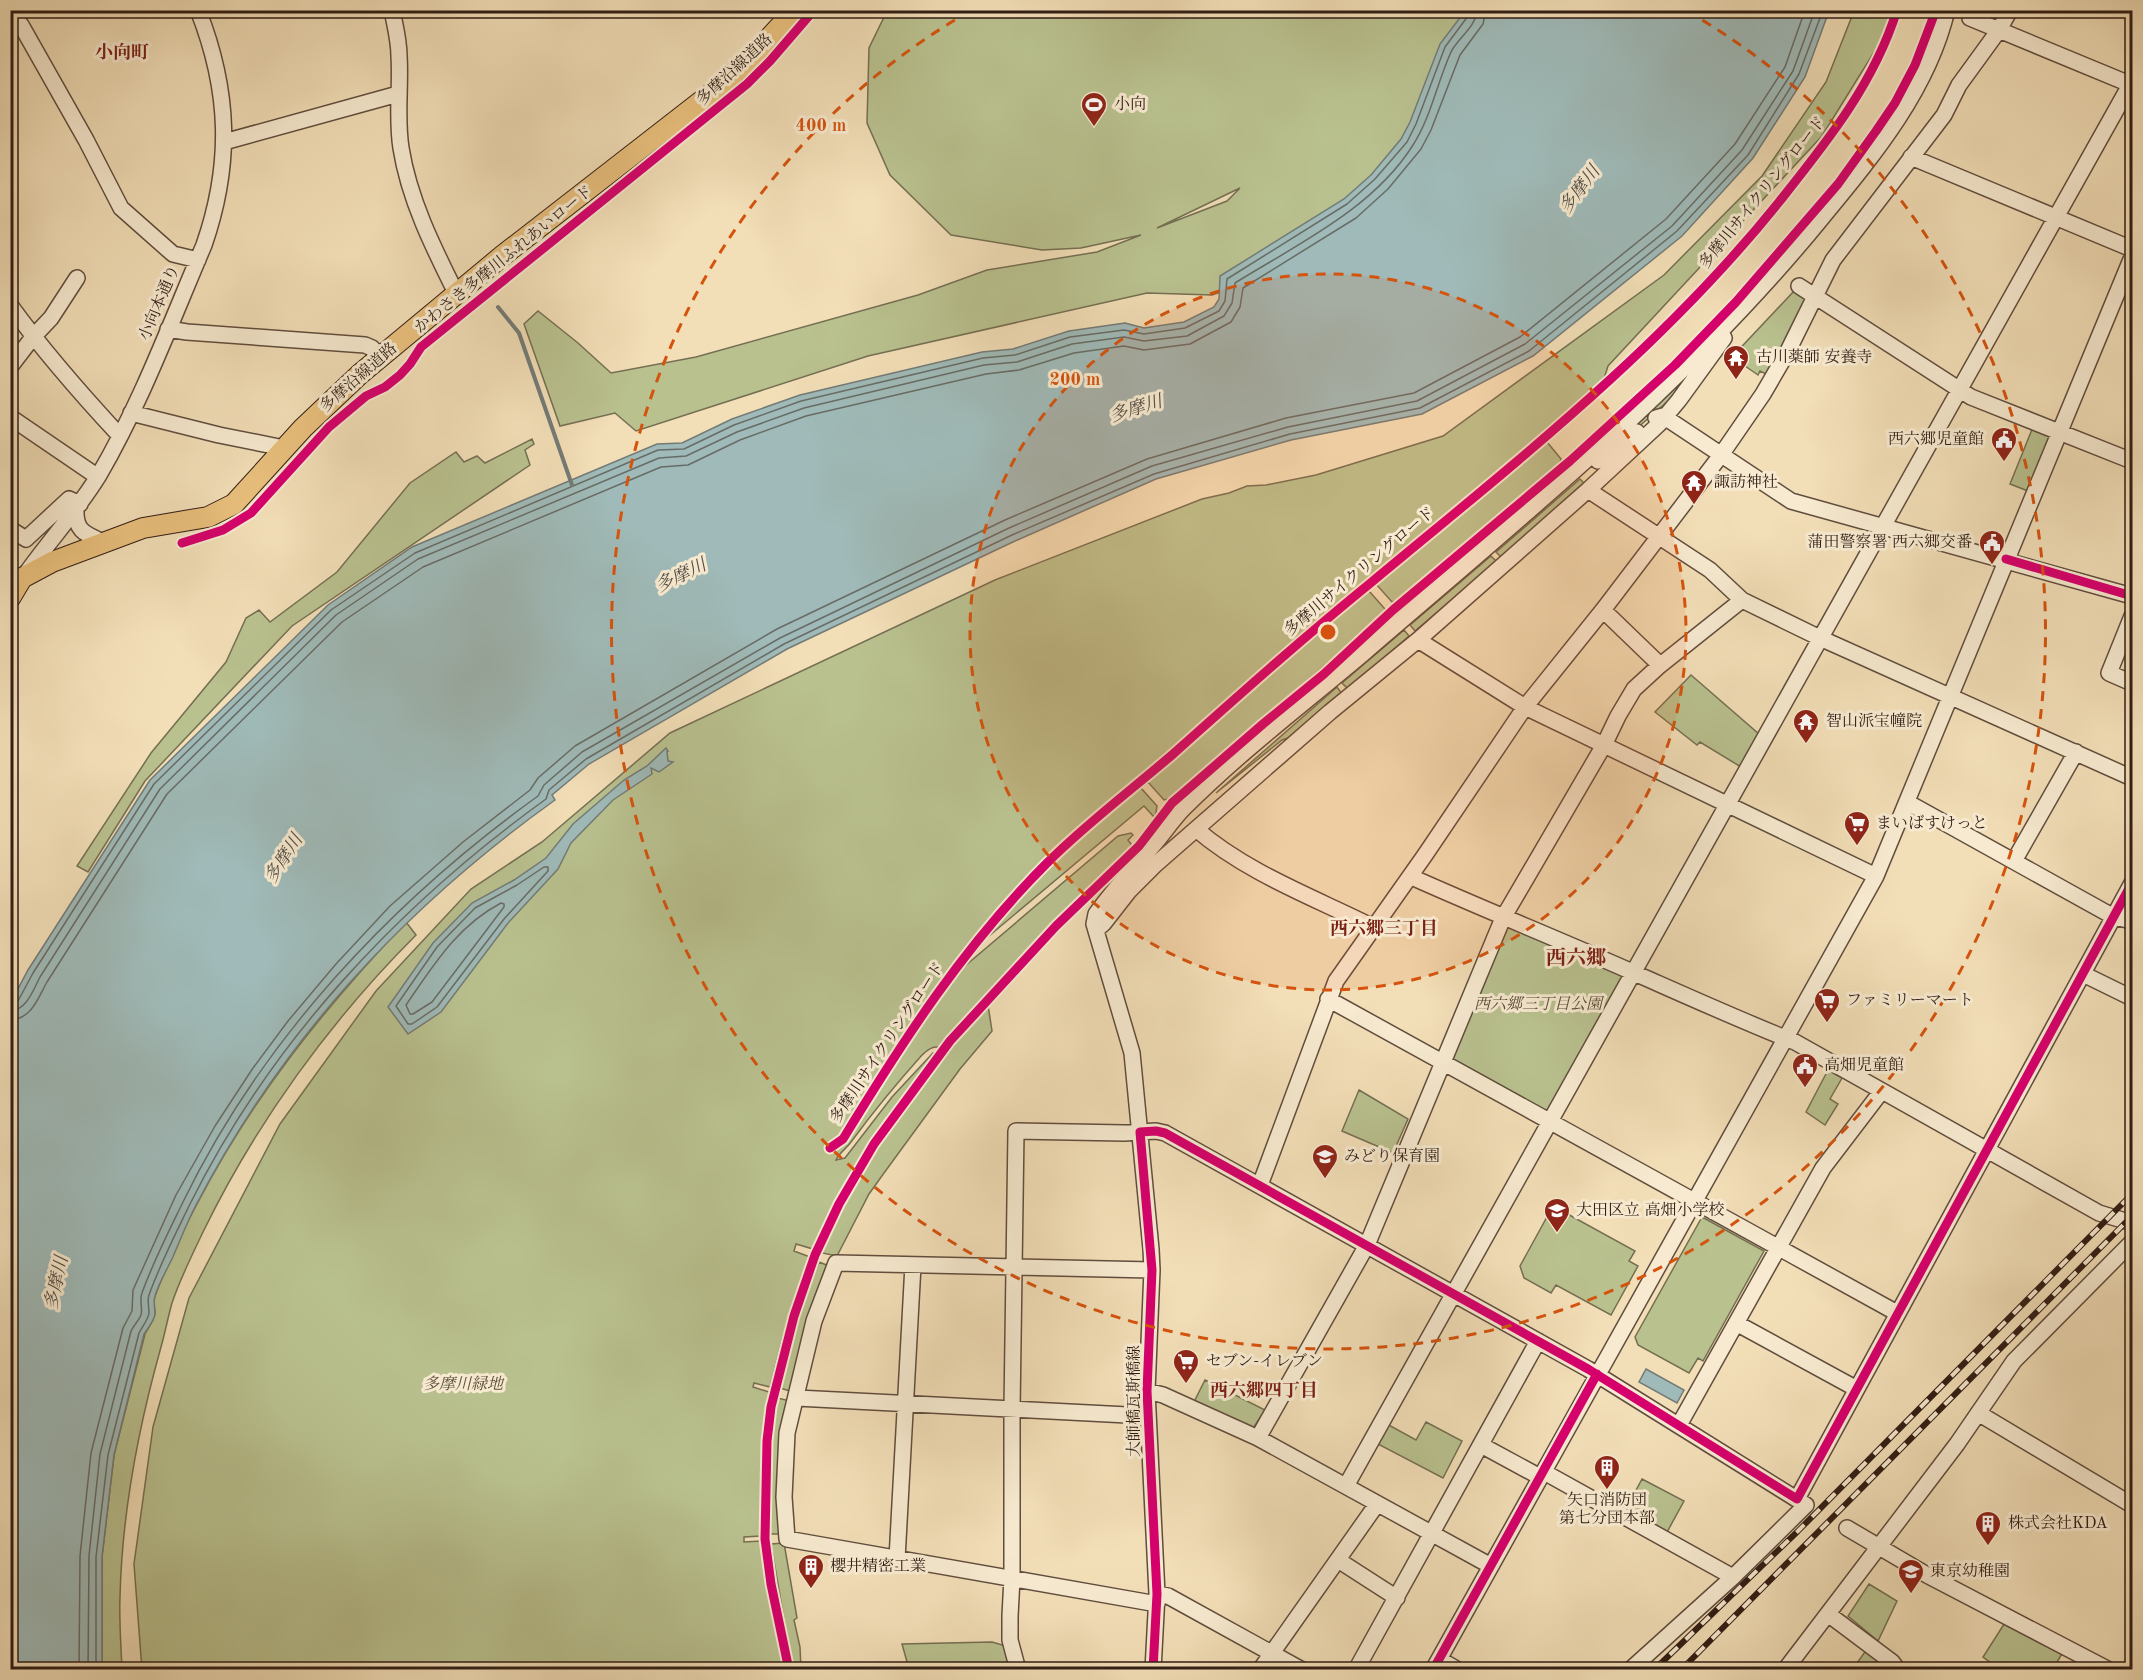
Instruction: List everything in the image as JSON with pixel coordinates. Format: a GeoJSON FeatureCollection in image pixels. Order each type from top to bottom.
{"type":"FeatureCollection","features":[{"type":"Feature","properties":{"kind":"main road","name":"多摩沿線道路"},"geometry":{"type":"LineString","coordinates":[[22,578],[52,562],[103,542],[155,525],[208,517],[242,497],[284,448],[381,357],[456,293],[717,89],[762,47],[795,10]]}},
{"type":"Feature","properties":{"kind":"main road"},"geometry":{"type":"LineString","coordinates":[[10,598],[22,578]]}},
{"type":"Feature","properties":{"kind":"street","name":"小向本通り"},"geometry":{"type":"LineString","coordinates":[[22,578],[78,506],[98,477],[120,436],[198,260],[213,220],[224,142],[220,80],[211,41],[198,10]]}},
{"type":"Feature","properties":{"kind":"street"},"geometry":{"type":"LineString","coordinates":[[392,10],[400,58],[398,94],[401,147],[412,198],[456,293]]}},
{"type":"Feature","properties":{"kind":"street"},"geometry":{"type":"LineString","coordinates":[[1720,331],[1724,338],[1716,352],[1679,400],[1663,416],[1659,424],[1418,640],[1330,712],[1196,829],[1129,891],[1096,930],[1094,920],[1102,906],[1182,810],[1232,763],[1590,457],[1663,390],[1720,331],[1779,270],[1859,173],[1895,123],[1920,83],[1934,51],[1947,10]]}},
{"type":"Feature","properties":{"kind":"street"},"geometry":{"type":"LineString","coordinates":[[1346,1486],[2055,216],[2131,85],[1970,18],[1970,10]]}},
{"type":"Feature","properties":{"kind":"street"},"geometry":{"type":"LineString","coordinates":[[1260,1185],[1336,981],[1525,707],[1604,610],[1721,454],[1788,351],[1833,260],[1944,115],[1959,85],[1999,30],[2010,10]]}},
{"type":"Feature","properties":{"kind":"street"},"geometry":{"type":"LineString","coordinates":[[10,12],[21,25],[87,140],[121,208],[172,255],[198,260]]}},
{"type":"Feature","properties":{"kind":"street"},"geometry":{"type":"LineString","coordinates":[[224,142],[398,94]]}},
{"type":"Feature","properties":{"kind":"street"},"geometry":{"type":"LineString","coordinates":[[1911,157],[2133,249]]}},
{"type":"Feature","properties":{"kind":"street"},"geometry":{"type":"LineString","coordinates":[[1458,1670],[1436,1664],[1876,876],[2133,256]]}},
{"type":"Feature","properties":{"kind":"street"},"geometry":{"type":"LineString","coordinates":[[10,367],[51,318],[77,278]]}},
{"type":"Feature","properties":{"kind":"street"},"geometry":{"type":"LineString","coordinates":[[1799,286],[1971,397],[2133,461]]}},
{"type":"Feature","properties":{"kind":"street"},"geometry":{"type":"LineString","coordinates":[[10,305],[33,337],[78,391],[120,436]]}},
{"type":"Feature","properties":{"kind":"street"},"geometry":{"type":"LineString","coordinates":[[168,329],[365,345],[381,357]]}},
{"type":"Feature","properties":{"kind":"street"},"geometry":{"type":"LineString","coordinates":[[131,412],[208,433],[284,448]]}},
{"type":"Feature","properties":{"kind":"street"},"geometry":{"type":"LineString","coordinates":[[1590,457],[1594,461],[1599,461],[1658,416],[1663,416],[1791,501],[2133,596]]}},
{"type":"Feature","properties":{"kind":"street"},"geometry":{"type":"LineString","coordinates":[[10,417],[98,477]]}},
{"type":"Feature","properties":{"kind":"street"},"geometry":{"type":"LineString","coordinates":[[1588,490],[1710,570],[1742,600],[1820,638],[2133,778]]}},
{"type":"Feature","properties":{"kind":"street"},"geometry":{"type":"LineString","coordinates":[[10,529],[26,539],[69,499],[78,506],[76,520],[78,527],[92,538],[103,542]]}},
{"type":"Feature","properties":{"kind":"street"},"geometry":{"type":"LineString","coordinates":[[1258,1438],[1367,1245],[1503,918],[1604,745],[1617,716],[1634,689],[1660,665],[1742,600]]}},
{"type":"Feature","properties":{"kind":"street"},"geometry":{"type":"LineString","coordinates":[[1604,610],[1660,665]]}},
{"type":"Feature","properties":{"kind":"street"},"geometry":{"type":"LineString","coordinates":[[2133,616],[2109,673],[2133,683]]}},
{"type":"Feature","properties":{"kind":"street"},"geometry":{"type":"LineString","coordinates":[[1418,640],[1525,707],[1876,876]]}},
{"type":"Feature","properties":{"kind":"street"},"geometry":{"type":"LineString","coordinates":[[2014,861],[2076,752]]}},
{"type":"Feature","properties":{"kind":"street"},"geometry":{"type":"LineString","coordinates":[[1907,802],[2114,917],[2133,921]]}},
{"type":"Feature","properties":{"kind":"street"},"geometry":{"type":"LineString","coordinates":[[1196,829],[1219,849],[1295,890],[1373,927]]}},
{"type":"Feature","properties":{"kind":"street"},"geometry":{"type":"LineString","coordinates":[[1411,875],[1503,918],[1633,972],[1724,1014],[1785,1038],[2099,1213],[2133,1223]]}},
{"type":"Feature","properties":{"kind":"street"},"geometry":{"type":"LineString","coordinates":[[1797,1499],[1855,1388],[2133,883]]}},
{"type":"Feature","properties":{"kind":"street","name":"大師橋瓦斯橋線"},"geometry":{"type":"LineString","coordinates":[[1096,930],[1132,1053],[1152,1270],[1147,1416],[1157,1599],[1153,1670]]}},
{"type":"Feature","properties":{"kind":"street"},"geometry":{"type":"LineString","coordinates":[[2083,974],[2133,999]]}},
{"type":"Feature","properties":{"kind":"street"},"geometry":{"type":"LineString","coordinates":[[1328,999],[1897,1313]]}},
{"type":"Feature","properties":{"kind":"street"},"geometry":{"type":"LineString","coordinates":[[1679,1425],[1823,1168],[1881,1092]]}},
{"type":"Feature","properties":{"kind":"street"},"geometry":{"type":"LineString","coordinates":[[1018,1670],[1011,1641],[1016,1131],[1156,1131],[1165,1133],[1597,1374],[1806,1505],[1733,1577],[1630,1670]]}},
{"type":"Feature","properties":{"kind":"street"},"geometry":{"type":"LineString","coordinates":[[1785,1670],[1879,1548],[2014,1361],[2133,1242]]}},
{"type":"Feature","properties":{"kind":"street"},"geometry":{"type":"LineString","coordinates":[[1152,1270],[836,1263],[814,1321],[787,1433],[784,1497],[788,1539],[1012,1578],[1157,1599],[1168,1596],[1302,1670]]}},
{"type":"Feature","properties":{"kind":"street"},"geometry":{"type":"LineString","coordinates":[[897,1558],[913,1265]]}},
{"type":"Feature","properties":{"kind":"street"},"geometry":{"type":"LineString","coordinates":[[1736,1323],[1855,1388]]}},
{"type":"Feature","properties":{"kind":"street"},"geometry":{"type":"LineString","coordinates":[[1356,1670],[1538,1341]]}},
{"type":"Feature","properties":{"kind":"street"},"geometry":{"type":"LineString","coordinates":[[1147,1391],[1162,1395],[1258,1438],[1491,1566]]}},
{"type":"Feature","properties":{"kind":"street"},"geometry":{"type":"LineString","coordinates":[[797,1398],[1147,1416]]}},
{"type":"Feature","properties":{"kind":"street"},"geometry":{"type":"LineString","coordinates":[[1978,1413],[2133,1505]]}},
{"type":"Feature","properties":{"kind":"street"},"geometry":{"type":"LineString","coordinates":[[1481,1445],[1542,1474],[1733,1577]]}},
{"type":"Feature","properties":{"kind":"street"},"geometry":{"type":"LineString","coordinates":[[1260,1670],[1377,1504]]}},
{"type":"Feature","properties":{"kind":"street"},"geometry":{"type":"LineString","coordinates":[[1846,1528],[1879,1548],[2109,1670]]}},
{"type":"Feature","properties":{"kind":"street"},"geometry":{"type":"LineString","coordinates":[[1338,1560],[1397,1598]]}},
{"type":"Feature","properties":{"kind":"street"},"geometry":{"type":"LineString","coordinates":[[1828,1614],[1892,1662],[1898,1670]]}},
{"type":"Feature","properties":{"kind":"green space"},"geometry":{"type":"Polygon","coordinates":[[[887,11],[1589,11],[1305,264],[1212,295],[1147,293],[868,356],[636,431],[615,413],[560,426],[524,324],[538,311],[611,373],[696,357],[918,295],[987,270],[1097,252],[1141,235],[1081,248],[1042,250],[951,235],[890,175],[867,123],[869,48],[887,11]],[[1240,188],[1157,228],[1227,201],[1240,188]]]}},
{"type":"Feature","properties":{"kind":"green space","name":"多摩川緑地"},"geometry":{"type":"Polygon","coordinates":[[[1854,11],[1893,11],[1886,33],[1822,136],[1608,366],[1599,395],[1547,442],[1561,459],[1559,466],[1400,600],[1392,602],[1376,584],[1369,591],[1385,609],[1381,617],[1171,798],[1164,800],[1148,782],[1141,788],[1157,806],[1155,818],[1144,806],[977,946],[959,971],[1118,836],[1131,833],[1133,835],[1128,840],[1134,848],[1047,933],[941,1048],[933,1048],[922,1055],[837,1158],[836,1160],[845,1158],[892,1097],[933,1053],[935,1054],[858,1162],[813,1249],[796,1244],[794,1251],[810,1257],[782,1340],[770,1387],[754,1383],[753,1387],[769,1392],[763,1440],[761,1536],[744,1537],[744,1542],[761,1541],[767,1585],[785,1669],[142,1670],[134,1564],[153,1427],[189,1298],[280,1124],[376,991],[471,889],[542,842],[670,733],[995,580],[1202,499],[1247,486],[1266,485],[1316,475],[1443,436],[1664,275],[1762,176],[1826,82],[1854,11]]]}},
{"type":"Feature","properties":{"kind":"green space"},"geometry":{"type":"Polygon","coordinates":[[[1795,290],[1809,299],[1768,375],[1760,371],[1758,375],[1732,357],[1795,290]]]}},
{"type":"Feature","properties":{"kind":"green space"},"geometry":{"type":"Polygon","coordinates":[[[1704,359],[1672,402],[1666,403],[1602,456],[1704,359]]]}},
{"type":"Feature","properties":{"kind":"green space"},"geometry":{"type":"Polygon","coordinates":[[[2033,427],[2051,435],[2028,491],[2010,484],[2033,427]]]}},
{"type":"Feature","properties":{"kind":"green space"},"geometry":{"type":"Polygon","coordinates":[[[532,439],[534,444],[525,450],[530,465],[292,626],[145,781],[88,872],[77,866],[151,753],[226,662],[246,618],[259,610],[270,622],[337,572],[410,483],[456,452],[464,462],[477,456],[485,463],[532,439]]]}},
{"type":"Feature","properties":{"kind":"green space"},"geometry":{"type":"Polygon","coordinates":[[[1580,479],[1584,483],[1579,490],[1502,558],[1496,552],[1580,479]]]}},
{"type":"Feature","properties":{"kind":"green space"},"geometry":{"type":"Polygon","coordinates":[[[1491,556],[1497,562],[1415,631],[1410,625],[1491,556]]]}},
{"type":"Feature","properties":{"kind":"green space"},"geometry":{"type":"Polygon","coordinates":[[[1404,630],[1409,636],[1348,689],[1342,683],[1404,630]]]}},
{"type":"Feature","properties":{"kind":"green space"},"geometry":{"type":"Polygon","coordinates":[[[1691,675],[1760,735],[1741,767],[1700,742],[1697,745],[1655,712],[1691,675]]]}},
{"type":"Feature","properties":{"kind":"green space"},"geometry":{"type":"Polygon","coordinates":[[[1337,687],[1342,694],[1216,793],[1337,687]]]}},
{"type":"Feature","properties":{"kind":"green space"},"geometry":{"type":"Polygon","coordinates":[[[406,922],[416,935],[354,1002],[297,1075],[224,1191],[186,1267],[171,1308],[145,1409],[128,1502],[121,1565],[122,1669],[102,1670],[102,1557],[114,1455],[145,1334],[155,1314],[154,1298],[159,1285],[197,1204],[242,1126],[266,1090],[346,988],[406,922]]]}},
{"type":"Feature","properties":{"kind":"green space","name":"西六郷三丁目公園"},"geometry":{"type":"Polygon","coordinates":[[[1510,926],[1622,974],[1623,980],[1548,1111],[1542,1111],[1454,1061],[1452,1055],[1504,929],[1510,926]]]}},
{"type":"Feature","properties":{"kind":"green space"},"geometry":{"type":"Polygon","coordinates":[[[988,1005],[992,1031],[960,1069],[869,1194],[837,1256],[822,1253],[827,1238],[854,1187],[888,1132],[926,1079],[988,1005]]]}},
{"type":"Feature","properties":{"kind":"green space"},"geometry":{"type":"Polygon","coordinates":[[[1828,1070],[1842,1078],[1830,1099],[1838,1104],[1825,1125],[1806,1112],[1828,1070]]]}},
{"type":"Feature","properties":{"kind":"green space"},"geometry":{"type":"Polygon","coordinates":[[[1359,1090],[1408,1119],[1393,1153],[1342,1131],[1359,1090]]]}},
{"type":"Feature","properties":{"kind":"green space"},"geometry":{"type":"Polygon","coordinates":[[[1553,1206],[1635,1251],[1629,1261],[1638,1266],[1611,1315],[1556,1285],[1551,1293],[1524,1278],[1520,1266],[1553,1206]]]}},
{"type":"Feature","properties":{"kind":"green space","name":"大田区立 高畑小学校"},"geometry":{"type":"Polygon","coordinates":[[[1702,1217],[1764,1251],[1703,1361],[1698,1358],[1689,1373],[1638,1345],[1635,1337],[1702,1217]]]}},
{"type":"Feature","properties":{"kind":"green space"},"geometry":{"type":"Polygon","coordinates":[[[819,1262],[829,1266],[793,1392],[780,1388],[799,1312],[819,1262]]]}},
{"type":"Feature","properties":{"kind":"green space"},"geometry":{"type":"Polygon","coordinates":[[[1205,1380],[1265,1410],[1252,1430],[1193,1404],[1205,1380]]]}},
{"type":"Feature","properties":{"kind":"green space"},"geometry":{"type":"Polygon","coordinates":[[[777,1398],[791,1401],[783,1534],[770,1534],[771,1436],[777,1398]]]}},
{"type":"Feature","properties":{"kind":"green space"},"geometry":{"type":"Polygon","coordinates":[[[1426,1422],[1462,1441],[1443,1478],[1376,1443],[1387,1424],[1416,1440],[1426,1422]]]}},
{"type":"Feature","properties":{"kind":"green space"},"geometry":{"type":"Polygon","coordinates":[[[1642,1479],[1684,1501],[1666,1534],[1625,1511],[1642,1479]]]}},
{"type":"Feature","properties":{"kind":"green space"},"geometry":{"type":"Polygon","coordinates":[[[784,1543],[797,1618],[794,1620],[800,1647],[801,1669],[794,1669],[790,1654],[771,1544],[784,1543]]]}},
{"type":"Feature","properties":{"kind":"green space"},"geometry":{"type":"Polygon","coordinates":[[[1869,1584],[1897,1601],[1878,1641],[1848,1616],[1869,1584]]]}},
{"type":"Feature","properties":{"kind":"green space"},"geometry":{"type":"Polygon","coordinates":[[[2006,1621],[2063,1652],[2053,1669],[1999,1669],[1983,1657],[2006,1621]]]}},
{"type":"Feature","properties":{"kind":"green space"},"geometry":{"type":"Polygon","coordinates":[[[992,1642],[1006,1646],[1012,1669],[909,1669],[902,1644],[992,1642]]]}},
{"type":"Feature","properties":{"kind":"green space"},"geometry":{"type":"Polygon","coordinates":[[[1867,1649],[1892,1670],[1852,1670],[1867,1649]]]}},
{"type":"Feature","properties":{"kind":"water","name":"多摩川"},"geometry":{"type":"Polygon","coordinates":[[[1465,11],[1829,11],[1805,77],[1753,158],[1682,236],[1533,356],[1422,414],[1291,440],[1156,479],[1015,541],[787,649],[589,764],[552,795],[555,800],[447,886],[398,932],[352,981],[308,1032],[268,1087],[230,1144],[196,1205],[161,1282],[154,1298],[155,1314],[144,1334],[114,1455],[102,1557],[102,1669],[11,1669],[11,1002],[28,970],[150,780],[328,605],[412,547],[657,444],[682,443],[732,419],[800,395],[982,352],[1013,349],[1069,331],[1125,323],[1144,328],[1184,322],[1214,307],[1219,299],[1220,276],[1344,199],[1371,175],[1401,139],[1410,122],[1440,44],[1465,11]]]}},
{"type":"Feature","properties":{"kind":"water"},"geometry":{"type":"Polygon","coordinates":[[[666,748],[668,761],[673,762],[659,772],[651,768],[652,774],[613,800],[571,843],[558,869],[508,923],[441,1012],[408,1034],[388,1007],[433,943],[472,903],[514,880],[546,858],[573,824],[624,780],[647,766],[666,748]]]}},
{"type":"Feature","properties":{"kind":"water"},"geometry":{"type":"Polygon","coordinates":[[[1646,1369],[1684,1390],[1677,1403],[1639,1382],[1646,1369]]]}},
{"type":"Feature","properties":{"kind":"waterway"},"geometry":{"type":"LineString","coordinates":[[498,307],[519,333],[572,485]]}},
{"type":"Feature","properties":{"kind":"railway"},"geometry":{"type":"LineString","coordinates":[[1654,1670],[1798,1531],[2132,1194]]}},
{"type":"Feature","properties":{"kind":"railway"},"geometry":{"type":"LineString","coordinates":[[1681,1670],[2132,1216]]}},
{"type":"Feature","properties":{"kind":"cycle path","name":"かわさき多摩川ふれあいロード"},"geometry":{"type":"LineString","coordinates":[[182,543],[223,530],[251,513],[329,427],[366,396],[385,387],[400,375],[421,347],[747,84],[814,10]]}},
{"type":"Feature","properties":{"kind":"cycle path","name":"多摩川サイクリングロード"},"geometry":{"type":"LineString","coordinates":[[830,1148],[843,1139],[912,1030],[962,960],[1047,863],[1296,645],[1586,402],[1637,355],[1734,255],[1814,158],[1847,112],[1875,63],[1897,10]]}},
{"type":"Feature","properties":{"kind":"cycle path"},"geometry":{"type":"LineString","coordinates":[[789,1670],[771,1584],[765,1539],[767,1441],[771,1407],[794,1316],[815,1255],[839,1204],[874,1144],[950,1041],[1056,926],[1139,846],[1172,803],[1324,674],[1393,610],[1570,461],[1675,365],[1736,302],[1838,184],[1876,131],[1895,103],[1915,65],[1936,10]]}},
{"type":"Feature","properties":{"kind":"cycle path"},"geometry":{"type":"LineString","coordinates":[[2006,559],[2132,596]]}},
{"type":"Feature","properties":{"kind":"cycle path"},"geometry":{"type":"LineString","coordinates":[[1153,1670],[1157,1594],[1147,1391],[1152,1270],[1140,1132],[1165,1133],[1588,1369],[1797,1499],[2132,883]]}},
{"type":"Feature","properties":{"kind":"cycle path"},"geometry":{"type":"LineString","coordinates":[[1433,1670],[1597,1374]]}},
{"type":"Feature","properties":{"kind":"place","name":"小向"},"geometry":{"type":"Point","coordinates":[1094,128]}},
{"type":"Feature","properties":{"kind":"place","name":"古川薬師 安養寺"},"geometry":{"type":"Point","coordinates":[1736,381]}},
{"type":"Feature","properties":{"kind":"place","name":"西六郷児童館"},"geometry":{"type":"Point","coordinates":[2004,463]}},
{"type":"Feature","properties":{"kind":"place","name":"諏訪神社"},"geometry":{"type":"Point","coordinates":[1694,506]}},
{"type":"Feature","properties":{"kind":"place","name":"蒲田警察署 西六郷交番"},"geometry":{"type":"Point","coordinates":[1992,566]}},
{"type":"Feature","properties":{"kind":"place","name":"智山派宝幢院"},"geometry":{"type":"Point","coordinates":[1806,745]}},
{"type":"Feature","properties":{"kind":"place","name":"まいばすけっと"},"geometry":{"type":"Point","coordinates":[1857,847]}},
{"type":"Feature","properties":{"kind":"place","name":"ファミリーマート"},"geometry":{"type":"Point","coordinates":[1827,1024]}},
{"type":"Feature","properties":{"kind":"place","name":"高畑児童館"},"geometry":{"type":"Point","coordinates":[1805,1089]}},
{"type":"Feature","properties":{"kind":"place","name":"みどり保育園"},"geometry":{"type":"Point","coordinates":[1325,1180]}},
{"type":"Feature","properties":{"kind":"place","name":"大田区立 高畑小学校"},"geometry":{"type":"Point","coordinates":[1557,1234]}},
{"type":"Feature","properties":{"kind":"place","name":"セブン-イレブン"},"geometry":{"type":"Point","coordinates":[1186,1385]}},
{"type":"Feature","properties":{"kind":"place","name":"矢口消防団 第七分団本部"},"geometry":{"type":"Point","coordinates":[1607,1491]}},
{"type":"Feature","properties":{"kind":"place","name":"株式会社KDA"},"geometry":{"type":"Point","coordinates":[1988,1547]}},
{"type":"Feature","properties":{"kind":"place","name":"櫻井精密工業"},"geometry":{"type":"Point","coordinates":[811,1590]}},
{"type":"Feature","properties":{"kind":"place","name":"東京幼稚園"},"geometry":{"type":"Point","coordinates":[1911,1595]}},
{"type":"Feature","properties":{"kind":"district","name":"小向町"},"geometry":{"type":"Point","coordinates":[122,53]}},
{"type":"Feature","properties":{"kind":"district","name":"西六郷三丁目"},"geometry":{"type":"Point","coordinates":[1384,929]}},
{"type":"Feature","properties":{"kind":"district","name":"西六郷"},"geometry":{"type":"Point","coordinates":[1576,959]}},
{"type":"Feature","properties":{"kind":"district","name":"西六郷四丁目"},"geometry":{"type":"Point","coordinates":[1264,1391]}}]}
